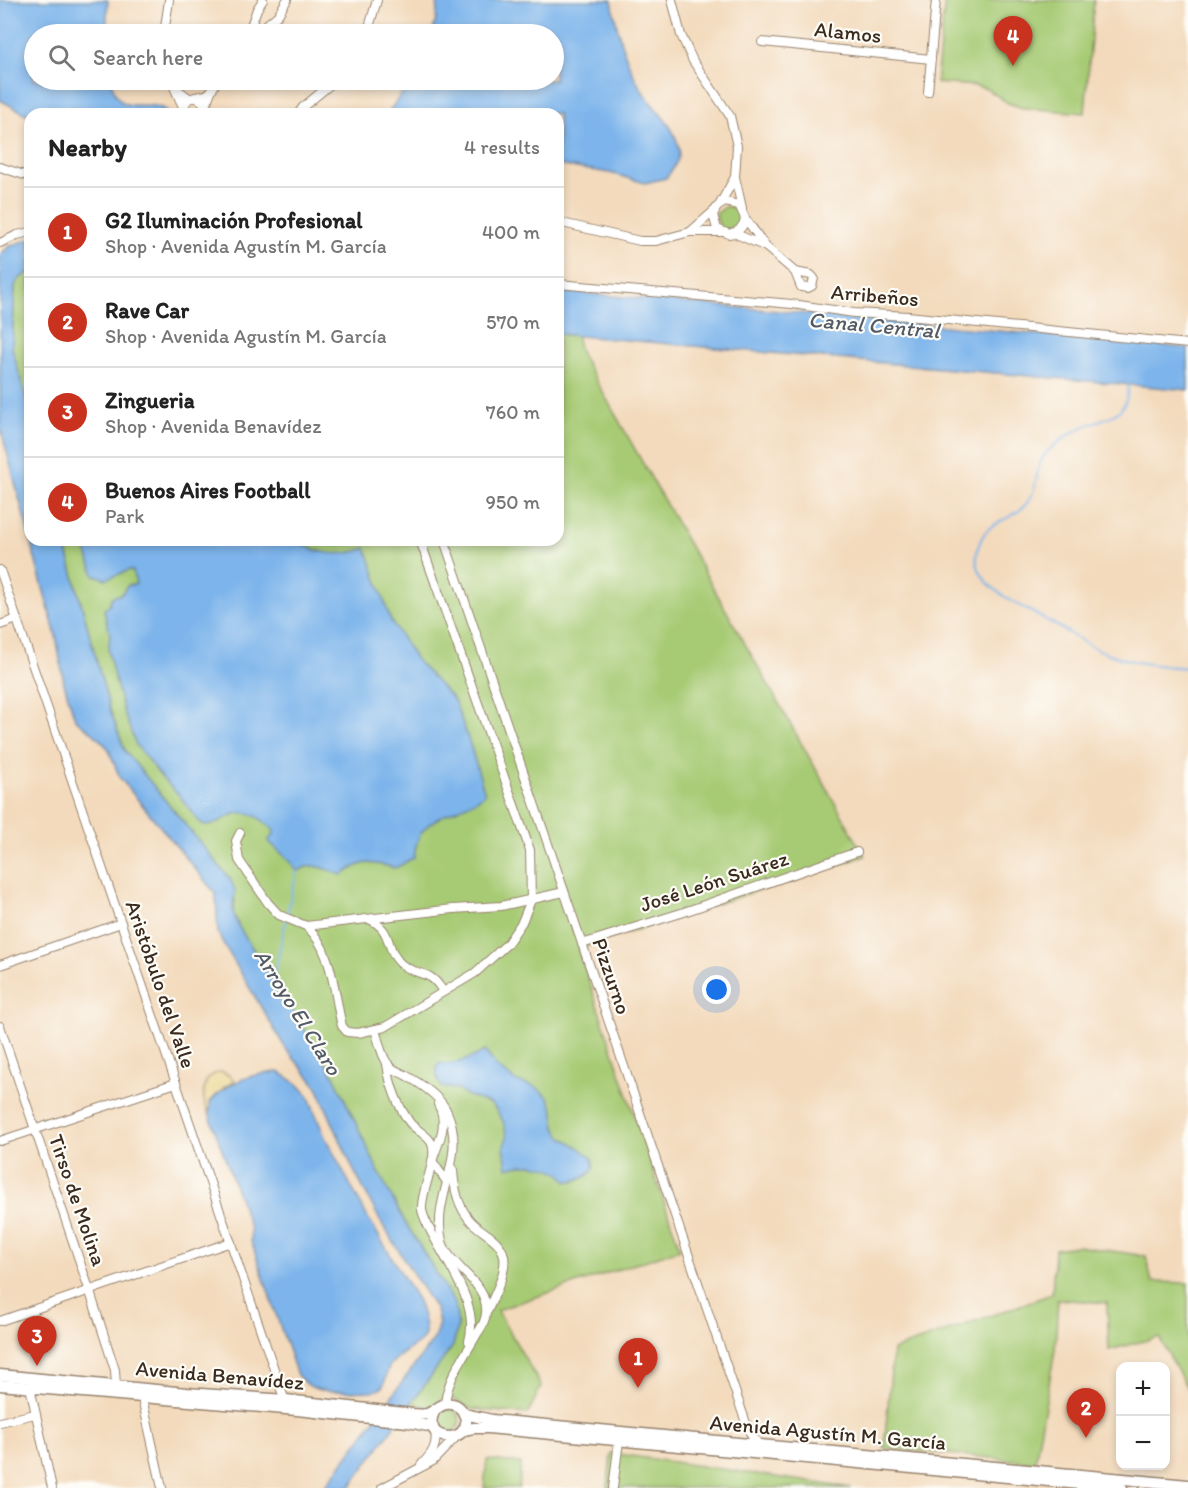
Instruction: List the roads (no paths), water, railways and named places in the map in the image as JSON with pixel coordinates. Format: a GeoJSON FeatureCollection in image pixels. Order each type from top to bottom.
{"type":"FeatureCollection","features":[{"type":"Feature","properties":{"kind":"main road","name":"Avenida Benavídez"},"geometry":{"type":"LineString","coordinates":[[0,1376],[116,1386],[411,1418],[434,1429]]}},
{"type":"Feature","properties":{"kind":"main road","name":"Avenida Benavídez"},"geometry":{"type":"LineString","coordinates":[[0,1385],[142,1398],[286,1405]]}},
{"type":"Feature","properties":{"kind":"main road"},"geometry":{"type":"LineString","coordinates":[[445,1404],[456,1405],[464,1414],[465,1425],[461,1432],[449,1438],[443,1437],[434,1429],[431,1421],[435,1410],[445,1404]]}},
{"type":"Feature","properties":{"kind":"main road","name":"Avenida Benavídez"},"geometry":{"type":"LineString","coordinates":[[411,1418],[435,1410]]}},
{"type":"Feature","properties":{"kind":"main road","name":"Avenida Agustín M. García"},"geometry":{"type":"LineString","coordinates":[[464,1414],[492,1420],[1188,1485]]}},
{"type":"Feature","properties":{"kind":"main road","name":"Avenida Agustín M. García"},"geometry":{"type":"LineString","coordinates":[[461,1432],[488,1428],[1122,1488]]}},
{"type":"Feature","properties":{"kind":"street"},"geometry":{"type":"LineString","coordinates":[[165,24],[169,0]]}},
{"type":"Feature","properties":{"kind":"street"},"geometry":{"type":"LineString","coordinates":[[252,24],[263,0]]}},
{"type":"Feature","properties":{"kind":"street"},"geometry":{"type":"LineString","coordinates":[[269,24],[282,10],[287,0]]}},
{"type":"Feature","properties":{"kind":"street"},"geometry":{"type":"LineString","coordinates":[[370,24],[377,0]]}},
{"type":"Feature","properties":{"kind":"street"},"geometry":{"type":"LineString","coordinates":[[672,0],[681,35],[693,61],[730,116],[737,147],[735,177],[745,218],[766,247],[795,272]]}},
{"type":"Feature","properties":{"kind":"street"},"geometry":{"type":"LineString","coordinates":[[928,92],[936,0]]}},
{"type":"Feature","properties":{"kind":"street"},"geometry":{"type":"LineString","coordinates":[[254,17],[259,24]]}},
{"type":"Feature","properties":{"kind":"street","name":"Alamos"},"geometry":{"type":"LineString","coordinates":[[762,42],[931,59]]}},
{"type":"Feature","properties":{"kind":"street"},"geometry":{"type":"LineString","coordinates":[[175,90],[183,108]]}},
{"type":"Feature","properties":{"kind":"street"},"geometry":{"type":"LineString","coordinates":[[181,90],[192,98],[203,102],[204,108]]}},
{"type":"Feature","properties":{"kind":"street"},"geometry":{"type":"LineString","coordinates":[[302,108],[324,90]]}},
{"type":"Feature","properties":{"kind":"street"},"geometry":{"type":"LineString","coordinates":[[185,108],[185,103],[192,98],[206,95],[211,91]]}},
{"type":"Feature","properties":{"kind":"street"},"geometry":{"type":"LineString","coordinates":[[205,108],[211,91]]}},
{"type":"Feature","properties":{"kind":"street"},"geometry":{"type":"LineString","coordinates":[[0,167],[24,175]]}},
{"type":"Feature","properties":{"kind":"street"},"geometry":{"type":"LineString","coordinates":[[690,232],[717,207],[735,177]]}},
{"type":"Feature","properties":{"kind":"street"},"geometry":{"type":"LineString","coordinates":[[717,207],[735,202],[742,209]]}},
{"type":"Feature","properties":{"kind":"street"},"geometry":{"type":"LineString","coordinates":[[717,207],[714,225],[721,232]]}},
{"type":"Feature","properties":{"kind":"street"},"geometry":{"type":"LineString","coordinates":[[734,233],[742,227],[745,218]]}},
{"type":"Feature","properties":{"kind":"street"},"geometry":{"type":"LineString","coordinates":[[564,223],[640,241],[656,241],[690,232],[734,233],[766,247]]}},
{"type":"Feature","properties":{"kind":"street"},"geometry":{"type":"LineString","coordinates":[[0,243],[24,233]]}},
{"type":"Feature","properties":{"kind":"street","name":"Arribeños"},"geometry":{"type":"LineString","coordinates":[[564,285],[792,304],[854,313],[908,316],[1188,344]]}},
{"type":"Feature","properties":{"kind":"street"},"geometry":{"type":"LineString","coordinates":[[306,926],[320,943],[332,974],[342,1026],[347,1032],[358,1033],[385,1027],[475,973],[507,944],[522,922],[531,900],[530,850],[422,546]]}},
{"type":"Feature","properties":{"kind":"street","name":"Pizzurno"},"geometry":{"type":"LineString","coordinates":[[446,546],[746,1423],[751,1435],[760,1446]]}},
{"type":"Feature","properties":{"kind":"street","name":"Aristóbulo del Valle"},"geometry":{"type":"LineString","coordinates":[[0,570],[286,1405]]}},
{"type":"Feature","properties":{"kind":"street"},"geometry":{"type":"LineString","coordinates":[[0,625],[17,619]]}},
{"type":"Feature","properties":{"kind":"street"},"geometry":{"type":"LineString","coordinates":[[240,833],[236,841],[239,860],[268,903],[286,918],[306,926],[453,909],[501,906],[564,892]]}},
{"type":"Feature","properties":{"kind":"street","name":"José León Suárez"},"geometry":{"type":"LineString","coordinates":[[582,944],[681,913],[857,852]]}},
{"type":"Feature","properties":{"kind":"street"},"geometry":{"type":"LineString","coordinates":[[368,919],[380,924],[400,963],[430,977],[443,991]]}},
{"type":"Feature","properties":{"kind":"street"},"geometry":{"type":"LineString","coordinates":[[0,965],[121,923]]}},
{"type":"Feature","properties":{"kind":"street","name":"Tirso de Molina"},"geometry":{"type":"LineString","coordinates":[[0,1026],[89,1289],[115,1370],[116,1386]]}},
{"type":"Feature","properties":{"kind":"street"},"geometry":{"type":"LineString","coordinates":[[375,1030],[387,1064],[389,1083],[397,1102],[411,1125],[431,1142],[432,1161],[447,1182]]}},
{"type":"Feature","properties":{"kind":"street"},"geometry":{"type":"LineString","coordinates":[[387,1064],[430,1092],[446,1108],[452,1122],[455,1147],[441,1215],[442,1241],[450,1256],[466,1271],[479,1290],[485,1303],[486,1314]]}},
{"type":"Feature","properties":{"kind":"street"},"geometry":{"type":"LineString","coordinates":[[0,1141],[176,1083]]}},
{"type":"Feature","properties":{"kind":"street"},"geometry":{"type":"LineString","coordinates":[[430,1092],[440,1107],[444,1121],[443,1131],[424,1189],[422,1209],[428,1227],[468,1302],[472,1317],[472,1331],[465,1355]]}},
{"type":"Feature","properties":{"kind":"street"},"geometry":{"type":"LineString","coordinates":[[445,1404],[457,1367],[484,1322],[502,1273],[504,1257],[490,1235],[480,1230],[468,1219],[454,1187],[452,1164]]}},
{"type":"Feature","properties":{"kind":"street"},"geometry":{"type":"LineString","coordinates":[[0,1321],[231,1242]]}},
{"type":"Feature","properties":{"kind":"street"},"geometry":{"type":"LineString","coordinates":[[30,1387],[52,1488]]}},
{"type":"Feature","properties":{"kind":"street"},"geometry":{"type":"LineString","coordinates":[[142,1398],[162,1488]]}},
{"type":"Feature","properties":{"kind":"street"},"geometry":{"type":"LineString","coordinates":[[0,1422],[35,1414]]}},
{"type":"Feature","properties":{"kind":"street"},"geometry":{"type":"LineString","coordinates":[[730,1443],[741,1436],[746,1423]]}},
{"type":"Feature","properties":{"kind":"street"},"geometry":{"type":"LineString","coordinates":[[418,1467],[434,1449],[436,1438],[434,1429]]}},
{"type":"Feature","properties":{"kind":"street"},"geometry":{"type":"LineString","coordinates":[[382,1488],[433,1461],[461,1432]]}},
{"type":"Feature","properties":{"kind":"street"},"geometry":{"type":"LineString","coordinates":[[613,1488],[619,1441]]}},
{"type":"Feature","properties":{"kind":"water"},"geometry":{"type":"Polygon","coordinates":[[[0,0],[108,0],[107,24],[24,24],[24,90],[114,90],[120,100],[127,104],[160,108],[24,108],[24,113],[0,100],[0,0]]]}},
{"type":"Feature","properties":{"kind":"water"},"geometry":{"type":"Polygon","coordinates":[[[438,0],[612,0],[620,37],[633,73],[645,95],[674,134],[679,150],[675,165],[666,178],[645,183],[610,173],[564,166],[564,108],[391,108],[405,90],[564,90],[564,24],[435,24],[438,0]]]}},
{"type":"Feature","properties":{"kind":"water"},"geometry":{"type":"Polygon","coordinates":[[[24,241],[24,276],[15,286],[12,348],[24,391],[24,516],[0,426],[0,255],[10,246],[24,241]]]}},
{"type":"Feature","properties":{"kind":"water","name":"Canal Central"},"geometry":{"type":"Polygon","coordinates":[[[564,292],[1188,348],[1188,390],[564,335],[564,292]]]}},
{"type":"Feature","properties":{"kind":"water","name":"Arroyo El Claro"},"geometry":{"type":"Polygon","coordinates":[[[32,546],[66,546],[110,710],[125,751],[230,879],[235,892],[233,909],[235,919],[240,929],[333,1074],[380,1175],[405,1222],[455,1304],[458,1325],[453,1346],[349,1488],[324,1488],[434,1339],[439,1323],[436,1310],[382,1224],[353,1169],[316,1085],[286,1049],[223,943],[218,933],[216,894],[120,778],[108,748],[75,719],[64,683],[56,636],[32,546]]]}},
{"type":"Feature","properties":{"kind":"water"},"geometry":{"type":"Polygon","coordinates":[[[85,546],[306,546],[338,554],[366,548],[391,621],[417,661],[454,700],[485,794],[441,817],[426,828],[418,840],[414,858],[394,868],[373,863],[363,864],[342,875],[314,866],[296,870],[290,861],[268,841],[274,834],[273,829],[259,818],[247,813],[238,813],[216,824],[200,823],[136,745],[124,713],[113,672],[108,650],[110,635],[104,610],[112,597],[122,594],[127,586],[136,584],[133,571],[130,570],[106,579],[94,575],[85,546]]]}},
{"type":"Feature","properties":{"kind":"water"},"geometry":{"type":"Polygon","coordinates":[[[485,1051],[497,1067],[517,1082],[536,1087],[549,1098],[554,1112],[555,1127],[562,1137],[592,1158],[594,1168],[589,1174],[578,1180],[567,1181],[556,1171],[540,1166],[522,1165],[507,1168],[504,1146],[507,1137],[503,1121],[495,1108],[457,1089],[442,1087],[437,1075],[439,1063],[469,1059],[485,1051]]]}},
{"type":"Feature","properties":{"kind":"water"},"geometry":{"type":"Polygon","coordinates":[[[279,1072],[298,1084],[308,1095],[324,1135],[368,1218],[418,1301],[425,1328],[424,1336],[421,1341],[391,1364],[380,1389],[320,1390],[313,1388],[297,1375],[251,1241],[250,1228],[210,1116],[210,1102],[224,1089],[250,1077],[279,1072]]]}},
{"type":"Feature","properties":{"kind":"waterway"},"geometry":{"type":"LineString","coordinates":[[1128,385],[1124,404],[1114,415],[1083,427],[1049,450],[1038,469],[1034,490],[1027,503],[1013,515],[991,527],[980,541],[977,552],[978,565],[983,576],[1003,596],[1096,649],[1130,661],[1188,668]]}},
{"type":"Feature","properties":{"kind":"waterway"},"geometry":{"type":"LineString","coordinates":[[287,914],[297,871]]}},
{"type":"Feature","properties":{"kind":"waterway"},"geometry":{"type":"LineString","coordinates":[[272,985],[286,920]]}},
{"type":"Feature","properties":{"kind":"place","name":"Buenos Aires Football"},"geometry":{"type":"Point","coordinates":[1013,66]}},
{"type":"Feature","properties":{"kind":"place","name":"Zingueria"},"geometry":{"type":"Point","coordinates":[37,1366]}},
{"type":"Feature","properties":{"kind":"place","name":"G2 Iluminación Profesional"},"geometry":{"type":"Point","coordinates":[638,1388]}},
{"type":"Feature","properties":{"kind":"place","name":"Rave Car"},"geometry":{"type":"Point","coordinates":[1086,1438]}}]}
